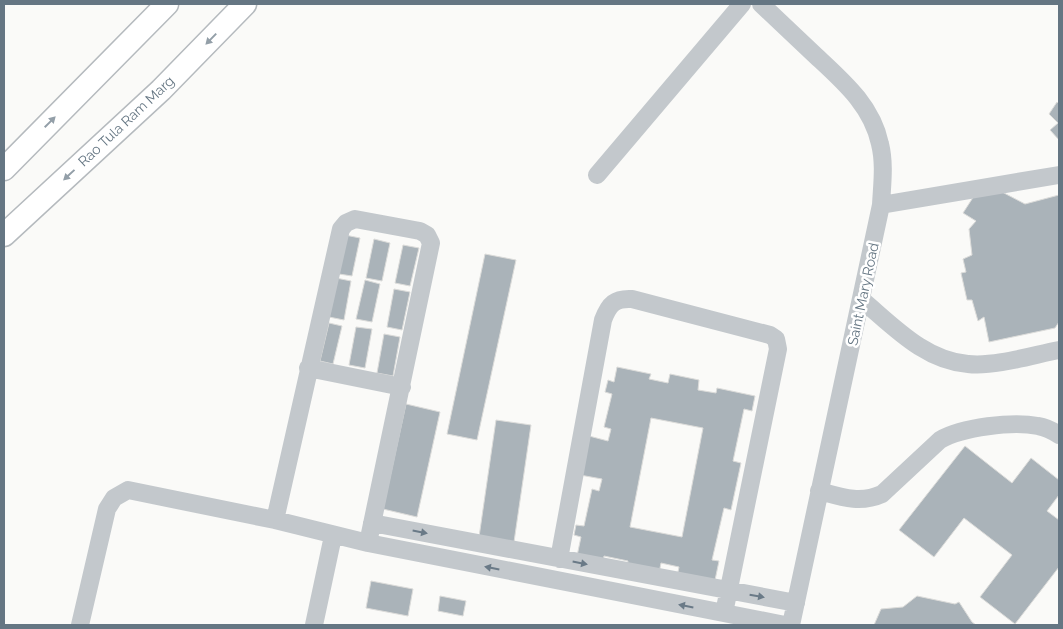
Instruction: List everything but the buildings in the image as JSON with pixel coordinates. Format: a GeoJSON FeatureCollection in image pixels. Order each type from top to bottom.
{"type":"FeatureCollection","features":[{"type":"Feature","properties":{"kind":"main road"},"geometry":{"type":"LineString","coordinates":[[4,169],[167,4]]}},
{"type":"Feature","properties":{"kind":"main road","name":"Rao Tula Ram Marg"},"geometry":{"type":"LineString","coordinates":[[4,235],[161,90],[245,4]]}},
{"type":"Feature","properties":{"kind":"street"},"geometry":{"type":"LineString","coordinates":[[597,175],[742,4]]}},
{"type":"Feature","properties":{"kind":"street","name":"Saint Mary Road"},"geometry":{"type":"LineString","coordinates":[[761,4],[848,86],[864,105],[874,123],[883,162],[881,205],[791,625]]}},
{"type":"Feature","properties":{"kind":"street"},"geometry":{"type":"LineString","coordinates":[[881,205],[1059,175]]}},
{"type":"Feature","properties":{"kind":"street"},"geometry":{"type":"LineString","coordinates":[[275,520],[341,229],[346,223],[355,219],[420,231],[427,236],[431,243],[368,543]]}},
{"type":"Feature","properties":{"kind":"street"},"geometry":{"type":"LineString","coordinates":[[558,559],[603,320],[613,302],[621,298],[632,299],[770,335],[776,340],[778,349],[724,613]]}},
{"type":"Feature","properties":{"kind":"street"},"geometry":{"type":"LineString","coordinates":[[862,300],[922,349],[952,362],[970,365],[989,364],[1059,350]]}},
{"type":"Feature","properties":{"kind":"street"},"geometry":{"type":"LineString","coordinates":[[308,368],[402,387]]}},
{"type":"Feature","properties":{"kind":"street"},"geometry":{"type":"LineString","coordinates":[[819,491],[850,499],[872,498],[882,494],[940,440],[951,433],[967,429],[1020,424],[1040,426],[1059,435]]}},
{"type":"Feature","properties":{"kind":"street"},"geometry":{"type":"LineString","coordinates":[[80,625],[107,509],[114,498],[128,490],[275,520],[333,536],[785,625]]}},
{"type":"Feature","properties":{"kind":"street"},"geometry":{"type":"LineString","coordinates":[[372,523],[796,603]]}},
{"type":"Feature","properties":{"kind":"street"},"geometry":{"type":"LineString","coordinates":[[314,625],[333,536]]}},
{"type":"Feature","properties":{"kind":"street"},"geometry":{"type":"LineString","coordinates":[[522,574],[528,553]]}}]}
